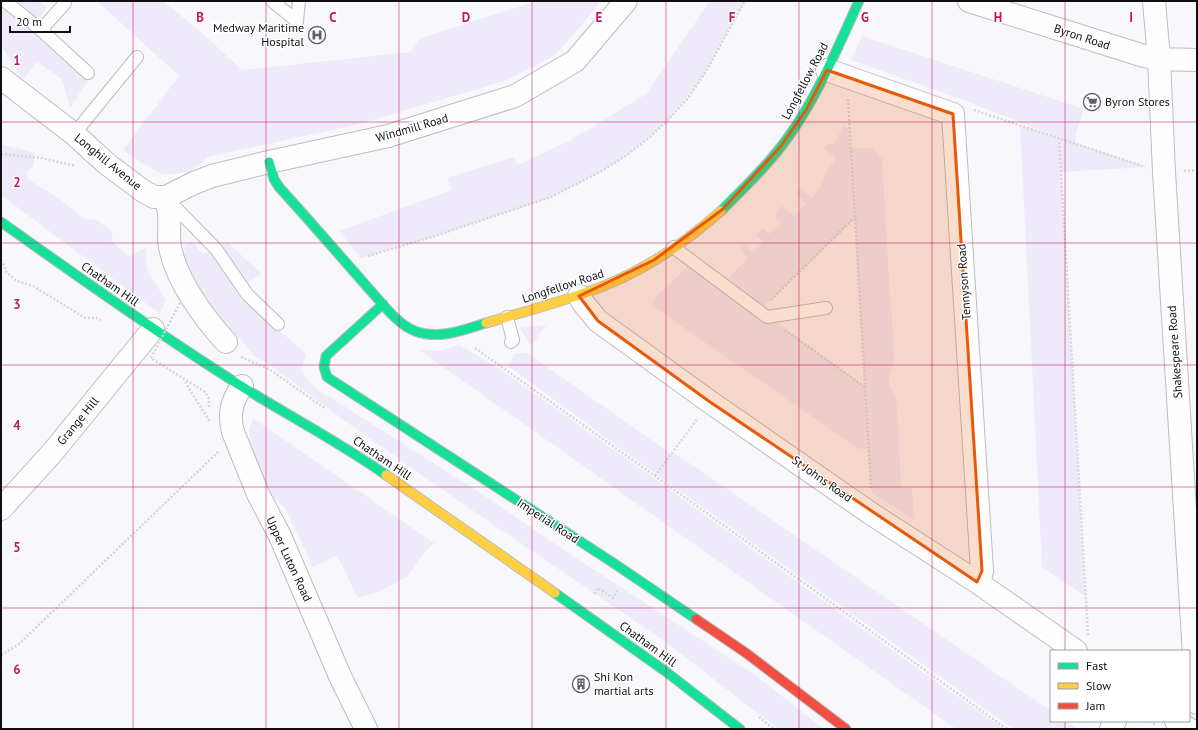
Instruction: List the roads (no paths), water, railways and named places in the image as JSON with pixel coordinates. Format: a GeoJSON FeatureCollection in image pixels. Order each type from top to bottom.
{"type":"FeatureCollection","features":[{"type":"Feature","properties":{"kind":"street","name":"Windmill Road"},"geometry":{"type":"LineString","coordinates":[[166,197],[202,180],[224,173],[388,136],[515,96],[575,62],[626,1]]}},
{"type":"Feature","properties":{"kind":"street","name":"Longfellow Road"},"geometry":{"type":"LineString","coordinates":[[268,162],[279,187],[383,304],[408,328],[423,334],[438,335],[454,333],[579,296],[607,285],[637,271],[687,238],[722,209],[764,167],[806,110],[837,73],[859,1]]}},
{"type":"Feature","properties":{"kind":"street","name":"Byron Road"},"geometry":{"type":"LineString","coordinates":[[970,1],[1144,56],[1158,59],[1197,60]]}},
{"type":"Feature","properties":{"kind":"street","name":"Shakespeare Road"},"geometry":{"type":"LineString","coordinates":[[1154,1],[1197,702]]}},
{"type":"Feature","properties":{"kind":"street","name":"Tennyson Road"},"geometry":{"type":"LineString","coordinates":[[837,73],[953,114],[982,571],[976,582]]}},
{"type":"Feature","properties":{"kind":"street","name":"Longhill Avenue"},"geometry":{"type":"LineString","coordinates":[[4,77],[74,134],[107,164],[143,191],[154,197],[166,197]]}},
{"type":"Feature","properties":{"kind":"street"},"geometry":{"type":"LineString","coordinates":[[166,197],[169,216],[169,242],[174,264],[190,294],[226,342]]}},
{"type":"Feature","properties":{"kind":"street","name":"Chatham Hill"},"geometry":{"type":"LineString","coordinates":[[1,222],[80,278],[150,343],[242,386],[340,444],[621,639],[740,729]]}},
{"type":"Feature","properties":{"kind":"street","name":"St Johns Road"},"geometry":{"type":"LineString","coordinates":[[579,296],[591,313],[601,323],[710,402],[873,515],[976,582],[1082,646]]}},
{"type":"Feature","properties":{"kind":"street","name":"Imperial Road"},"geometry":{"type":"LineString","coordinates":[[383,304],[326,356],[324,366],[326,376],[329,379],[616,564],[746,653],[846,729]]}},
{"type":"Feature","properties":{"kind":"street","name":"Grange Hill"},"geometry":{"type":"LineString","coordinates":[[1,509],[150,343]]}},
{"type":"Feature","properties":{"kind":"street","name":"Upper Luton Road"},"geometry":{"type":"LineString","coordinates":[[242,386],[234,400],[231,413],[232,428],[258,494],[280,536],[340,676],[366,729]]}},
{"type":"Feature","properties":{"kind":"street"},"geometry":{"type":"LineString","coordinates":[[1178,722],[1188,729]]}},
{"type":"Feature","properties":{"kind":"street"},"geometry":{"type":"LineString","coordinates":[[1193,729],[1197,723]]}},
{"type":"Feature","properties":{"kind":"lane"},"geometry":{"type":"LineString","coordinates":[[5,1],[41,30],[88,73]]}},
{"type":"Feature","properties":{"kind":"lane"},"geometry":{"type":"LineString","coordinates":[[272,1],[298,21],[299,1]]}},
{"type":"Feature","properties":{"kind":"lane"},"geometry":{"type":"LineString","coordinates":[[41,30],[65,3]]}},
{"type":"Feature","properties":{"kind":"lane"},"geometry":{"type":"LineString","coordinates":[[74,134],[137,58]]}},
{"type":"Feature","properties":{"kind":"lane"},"geometry":{"type":"LineString","coordinates":[[166,197],[216,249],[247,294],[278,324]]}},
{"type":"Feature","properties":{"kind":"lane"},"geometry":{"type":"LineString","coordinates":[[673,247],[763,314],[826,308]]}},
{"type":"Feature","properties":{"kind":"lane"},"geometry":{"type":"LineString","coordinates":[[507,317],[513,340],[510,342]]}},
{"type":"Feature","properties":{"kind":"place","name":"Medway Maritime Hospital"},"geometry":{"type":"Point","coordinates":[317,35]}},
{"type":"Feature","properties":{"kind":"place","name":"Byron Stores"},"geometry":{"type":"Point","coordinates":[1092,102]}},
{"type":"Feature","properties":{"kind":"place","name":"Shi Kon martial arts"},"geometry":{"type":"Point","coordinates":[581,684]}}]}
